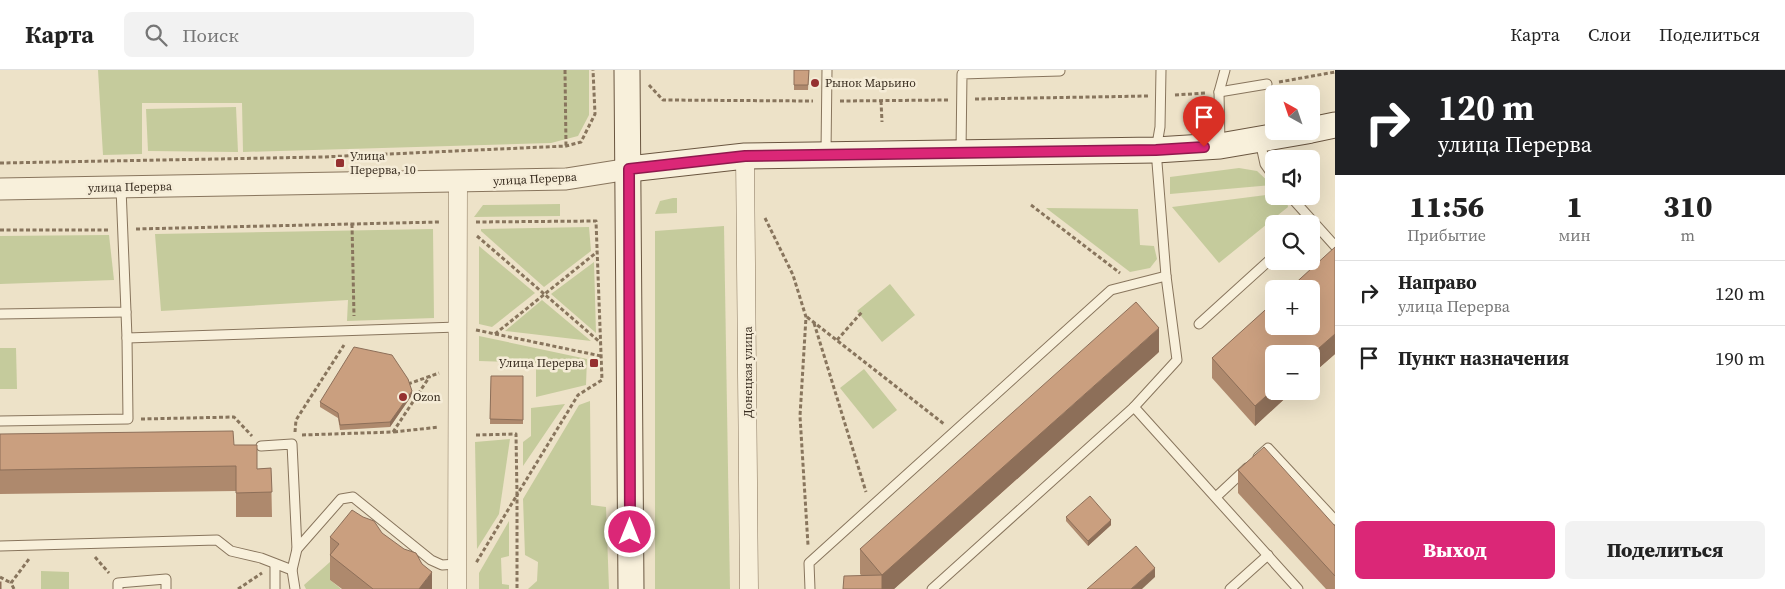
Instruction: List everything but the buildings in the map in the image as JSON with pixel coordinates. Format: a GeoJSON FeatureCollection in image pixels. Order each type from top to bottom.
{"type":"FeatureCollection","features":[{"type":"Feature","properties":{"kind":"main road"},"geometry":{"type":"LineString","coordinates":[[630,589],[629,169],[636,74]]}},
{"type":"Feature","properties":{"kind":"main road"},"geometry":{"type":"LineString","coordinates":[[1320,128],[1335,125]]}},
{"type":"Feature","properties":{"kind":"main road","name":"улица Перерва"},"geometry":{"type":"LineString","coordinates":[[629,169],[745,156],[1156,150],[1220,146],[1265,140]]}},
{"type":"Feature","properties":{"kind":"street","name":"Донецкая улица"},"geometry":{"type":"LineString","coordinates":[[745,156],[749,589]]}},
{"type":"Feature","properties":{"kind":"street","name":"улица Перерва"},"geometry":{"type":"LineString","coordinates":[[0,189],[566,179],[629,169]]}},
{"type":"Feature","properties":{"kind":"street"},"geometry":{"type":"LineString","coordinates":[[457,576],[458,327],[466,225],[458,182]]}},
{"type":"Feature","properties":{"kind":"lane"},"geometry":{"type":"LineString","coordinates":[[826,155],[827,70]]}},
{"type":"Feature","properties":{"kind":"lane"},"geometry":{"type":"LineString","coordinates":[[932,589],[1134,407],[1177,360],[1166,276],[1163,218],[1156,150],[1160,127],[1161,70]]}},
{"type":"Feature","properties":{"kind":"lane"},"geometry":{"type":"LineString","coordinates":[[1220,146],[1219,92],[1224,70]]}},
{"type":"Feature","properties":{"kind":"lane"},"geometry":{"type":"LineString","coordinates":[[961,153],[962,74],[1060,72]]}},
{"type":"Feature","properties":{"kind":"lane"},"geometry":{"type":"LineString","coordinates":[[1219,92],[1267,84]]}},
{"type":"Feature","properties":{"kind":"lane"},"geometry":{"type":"LineString","coordinates":[[1260,141],[1265,164]]}},
{"type":"Feature","properties":{"kind":"lane"},"geometry":{"type":"LineString","coordinates":[[0,421],[128,419],[124,230],[121,188]]}},
{"type":"Feature","properties":{"kind":"lane"},"geometry":{"type":"LineString","coordinates":[[1297,205],[1305,215]]}},
{"type":"Feature","properties":{"kind":"lane"},"geometry":{"type":"LineString","coordinates":[[1320,232],[1335,246]]}},
{"type":"Feature","properties":{"kind":"lane"},"geometry":{"type":"LineString","coordinates":[[1199,324],[1265,264]]}},
{"type":"Feature","properties":{"kind":"lane"},"geometry":{"type":"LineString","coordinates":[[810,589],[809,563],[1111,290],[1166,276]]}},
{"type":"Feature","properties":{"kind":"lane"},"geometry":{"type":"LineString","coordinates":[[0,314],[126,312]]}},
{"type":"Feature","properties":{"kind":"lane"},"geometry":{"type":"LineString","coordinates":[[127,338],[458,327]]}},
{"type":"Feature","properties":{"kind":"lane"},"geometry":{"type":"LineString","coordinates":[[1134,407],[1298,589]]}},
{"type":"Feature","properties":{"kind":"lane"},"geometry":{"type":"LineString","coordinates":[[261,446],[292,444],[297,548],[292,570],[295,589]]}},
{"type":"Feature","properties":{"kind":"lane"},"geometry":{"type":"LineString","coordinates":[[1216,497],[1268,448],[1335,520]]}},
{"type":"Feature","properties":{"kind":"lane"},"geometry":{"type":"LineString","coordinates":[[297,548],[341,494],[354,496],[431,560],[442,565],[457,576]]}},
{"type":"Feature","properties":{"kind":"lane"},"geometry":{"type":"LineString","coordinates":[[0,546],[217,540],[231,551],[261,558],[292,570]]}},
{"type":"Feature","properties":{"kind":"lane"},"geometry":{"type":"LineString","coordinates":[[1230,589],[1268,555]]}},
{"type":"Feature","properties":{"kind":"lane"},"geometry":{"type":"LineString","coordinates":[[275,564],[275,589]]}},
{"type":"Feature","properties":{"kind":"lane"},"geometry":{"type":"LineString","coordinates":[[118,586],[166,579],[166,589]]}},
{"type":"Feature","properties":{"kind":"path"},"geometry":{"type":"LineString","coordinates":[[565,70],[566,146]]}},
{"type":"Feature","properties":{"kind":"path"},"geometry":{"type":"LineString","coordinates":[[0,163],[323,157],[566,146],[581,142],[596,114],[593,70]]}},
{"type":"Feature","properties":{"kind":"path"},"geometry":{"type":"LineString","coordinates":[[1267,84],[1335,72]]}},
{"type":"Feature","properties":{"kind":"path"},"geometry":{"type":"LineString","coordinates":[[636,74],[662,100],[688,101]]}},
{"type":"Feature","properties":{"kind":"path"},"geometry":{"type":"LineString","coordinates":[[882,101],[882,122]]}},
{"type":"Feature","properties":{"kind":"path"},"geometry":{"type":"LineString","coordinates":[[1032,205],[1135,284]]}},
{"type":"Feature","properties":{"kind":"path"},"geometry":{"type":"LineString","coordinates":[[764,217],[793,276],[806,317],[800,416],[809,563]]}},
{"type":"Feature","properties":{"kind":"path"},"geometry":{"type":"LineString","coordinates":[[0,230],[124,230],[352,224],[466,225],[473,222],[596,221],[602,380],[578,395],[476,563],[457,576]]}},
{"type":"Feature","properties":{"kind":"path"},"geometry":{"type":"LineString","coordinates":[[352,224],[354,330]]}},
{"type":"Feature","properties":{"kind":"path"},"geometry":{"type":"LineString","coordinates":[[474,234],[601,343]]}},
{"type":"Feature","properties":{"kind":"path"},"geometry":{"type":"LineString","coordinates":[[495,334],[598,251]]}},
{"type":"Feature","properties":{"kind":"path"},"geometry":{"type":"LineString","coordinates":[[837,340],[862,312]]}},
{"type":"Feature","properties":{"kind":"path"},"geometry":{"type":"LineString","coordinates":[[806,317],[954,432]]}},
{"type":"Feature","properties":{"kind":"path"},"geometry":{"type":"LineString","coordinates":[[814,323],[871,508]]}},
{"type":"Feature","properties":{"kind":"path"},"geometry":{"type":"LineString","coordinates":[[458,327],[602,356]]}},
{"type":"Feature","properties":{"kind":"path"},"geometry":{"type":"LineString","coordinates":[[476,330],[476,340]]}},
{"type":"Feature","properties":{"kind":"path"},"geometry":{"type":"LineString","coordinates":[[345,344],[296,420],[295,436],[439,428]]}},
{"type":"Feature","properties":{"kind":"path"},"geometry":{"type":"LineString","coordinates":[[408,384],[440,373]]}},
{"type":"Feature","properties":{"kind":"path"},"geometry":{"type":"LineString","coordinates":[[394,432],[430,376]]}},
{"type":"Feature","properties":{"kind":"path"},"geometry":{"type":"LineString","coordinates":[[128,419],[234,417],[261,446]]}},
{"type":"Feature","properties":{"kind":"path"},"geometry":{"type":"LineString","coordinates":[[476,426],[476,435],[516,434],[516,589]]}},
{"type":"Feature","properties":{"kind":"path"},"geometry":{"type":"LineString","coordinates":[[85,544],[118,586]]}},
{"type":"Feature","properties":{"kind":"path"},"geometry":{"type":"LineString","coordinates":[[11,583],[30,557],[29,546]]}},
{"type":"Feature","properties":{"kind":"path"},"geometry":{"type":"LineString","coordinates":[[238,589],[275,564]]}},
{"type":"Feature","properties":{"kind":"path"},"geometry":{"type":"LineString","coordinates":[[0,577],[11,583],[14,589]]}},
{"type":"Feature","properties":{"kind":"green space"},"geometry":{"type":"Polygon","coordinates":[[[98,70],[589,70],[589,115],[578,136],[551,143],[243,152],[242,103],[142,103],[142,154],[103,155],[98,70]]]}},
{"type":"Feature","properties":{"kind":"green space"},"geometry":{"type":"Polygon","coordinates":[[[236,107],[238,152],[148,151],[146,109],[236,107]]]}},
{"type":"Feature","properties":{"kind":"green space"},"geometry":{"type":"Polygon","coordinates":[[[1239,168],[1257,171],[1265,178],[1265,186],[1170,194],[1170,177],[1239,168]]]}},
{"type":"Feature","properties":{"kind":"green space"},"geometry":{"type":"Polygon","coordinates":[[[1265,195],[1265,205],[1288,205],[1288,207],[1278,215],[1265,215],[1265,226],[1219,263],[1172,207],[1265,195]]]}},
{"type":"Feature","properties":{"kind":"green space"},"geometry":{"type":"Polygon","coordinates":[[[677,198],[677,213],[655,214],[660,201],[677,198]]]}},
{"type":"Feature","properties":{"kind":"green space"},"geometry":{"type":"Polygon","coordinates":[[[560,204],[560,216],[474,217],[483,205],[560,204]]]}},
{"type":"Feature","properties":{"kind":"green space"},"geometry":{"type":"Polygon","coordinates":[[[1046,208],[1138,209],[1140,245],[1154,246],[1157,259],[1150,268],[1130,272],[1046,208]]]}},
{"type":"Feature","properties":{"kind":"green space"},"geometry":{"type":"Polygon","coordinates":[[[724,226],[730,589],[655,589],[655,231],[724,226]]]}},
{"type":"Feature","properties":{"kind":"green space"},"geometry":{"type":"Polygon","coordinates":[[[589,227],[591,251],[544,287],[481,231],[481,229],[589,227]]]}},
{"type":"Feature","properties":{"kind":"green space"},"geometry":{"type":"Polygon","coordinates":[[[433,229],[434,318],[347,321],[348,300],[161,311],[155,234],[433,229]]]}},
{"type":"Feature","properties":{"kind":"green space"},"geometry":{"type":"Polygon","coordinates":[[[109,235],[114,280],[0,284],[0,236],[109,235]]]}},
{"type":"Feature","properties":{"kind":"green space"},"geometry":{"type":"Polygon","coordinates":[[[479,246],[535,293],[492,327],[479,324],[479,246]]]}},
{"type":"Feature","properties":{"kind":"green space"},"geometry":{"type":"Polygon","coordinates":[[[594,262],[596,333],[551,294],[594,262]]]}},
{"type":"Feature","properties":{"kind":"green space"},"geometry":{"type":"Polygon","coordinates":[[[890,284],[915,315],[882,342],[857,311],[890,284]]]}},
{"type":"Feature","properties":{"kind":"green space"},"geometry":{"type":"Polygon","coordinates":[[[542,300],[591,341],[505,331],[542,300]]]}},
{"type":"Feature","properties":{"kind":"green space"},"geometry":{"type":"Polygon","coordinates":[[[479,336],[587,359],[586,385],[536,397],[536,363],[479,361],[479,336]]]}},
{"type":"Feature","properties":{"kind":"green space"},"geometry":{"type":"Polygon","coordinates":[[[0,348],[16,348],[17,389],[0,389],[0,348]]]}},
{"type":"Feature","properties":{"kind":"green space"},"geometry":{"type":"Polygon","coordinates":[[[864,369],[897,410],[873,429],[840,388],[864,369]]]}},
{"type":"Feature","properties":{"kind":"green space"},"geometry":{"type":"Polygon","coordinates":[[[590,401],[591,505],[606,507],[609,589],[528,589],[537,581],[538,562],[525,555],[523,499],[579,405],[590,401]]]}},
{"type":"Feature","properties":{"kind":"green space"},"geometry":{"type":"Polygon","coordinates":[[[565,404],[523,466],[523,442],[531,436],[531,408],[565,404]]]}},
{"type":"Feature","properties":{"kind":"green space"},"geometry":{"type":"Polygon","coordinates":[[[510,439],[499,514],[477,549],[475,442],[510,439]]]}},
{"type":"Feature","properties":{"kind":"green space"},"geometry":{"type":"Polygon","coordinates":[[[509,521],[509,556],[501,558],[502,584],[509,585],[509,589],[479,589],[479,573],[509,521]]]}},
{"type":"Feature","properties":{"kind":"green space"},"geometry":{"type":"Polygon","coordinates":[[[330,562],[330,580],[341,589],[306,589],[304,585],[330,562]]]}},
{"type":"Feature","properties":{"kind":"green space"},"geometry":{"type":"Polygon","coordinates":[[[41,571],[69,572],[69,589],[41,589],[41,571]]]}},
{"type":"Feature","properties":{"kind":"place","name":"Рынок Марьино"},"geometry":{"type":"Point","coordinates":[815,83]}},
{"type":"Feature","properties":{"kind":"place","name":"Улица Перерва, 10"},"geometry":{"type":"Point","coordinates":[340,163]}},
{"type":"Feature","properties":{"kind":"place","name":"Улица Перерва"},"geometry":{"type":"Point","coordinates":[594,363]}},
{"type":"Feature","properties":{"kind":"place","name":"Ozon"},"geometry":{"type":"Point","coordinates":[403,397]}},
{"type":"Feature","properties":{"kind":"route"},"geometry":{"type":"LineString","coordinates":[[630,532],[629,169],[745,156],[1156,150],[1204,147]]}}]}
